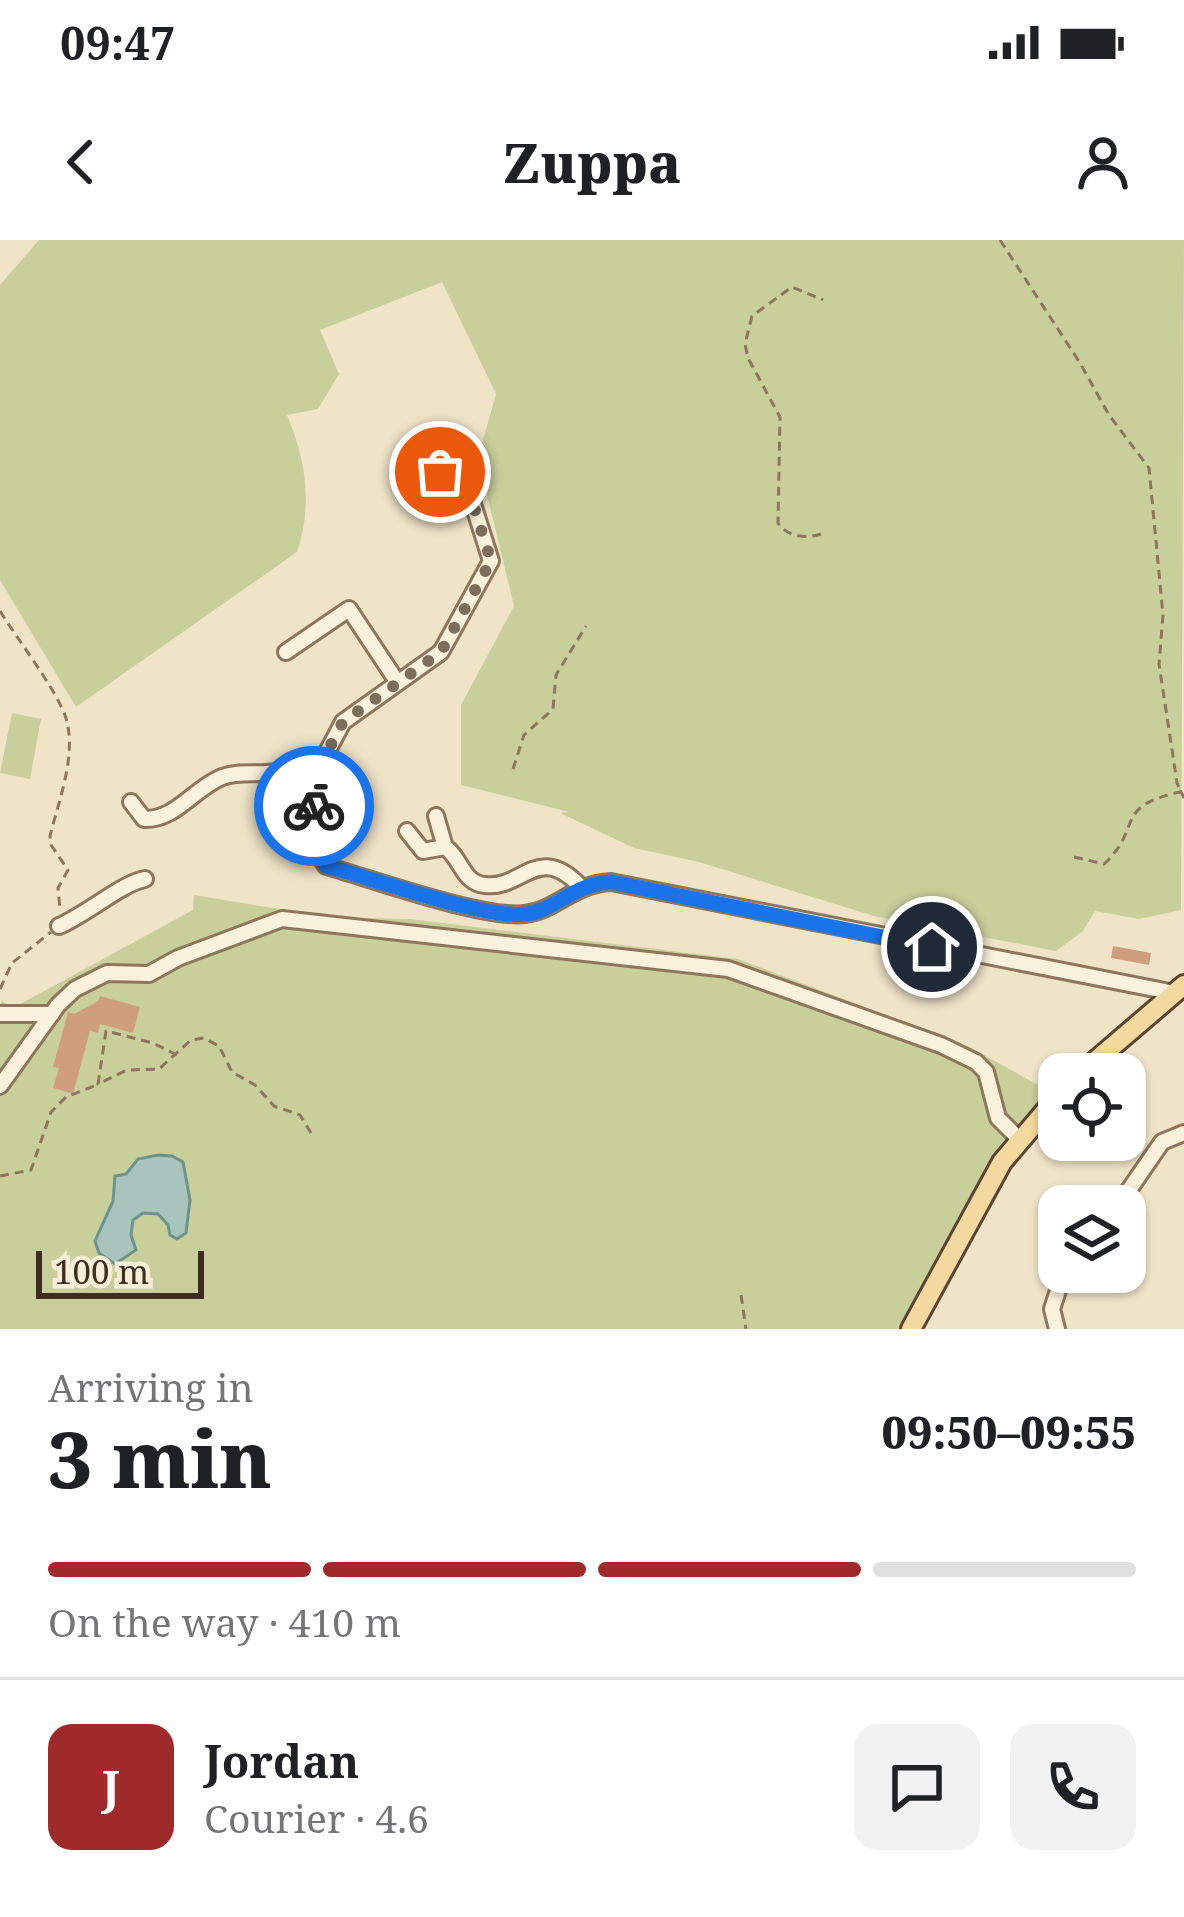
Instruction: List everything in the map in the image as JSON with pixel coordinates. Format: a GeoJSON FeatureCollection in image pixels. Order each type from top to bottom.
{"type":"FeatureCollection","features":[{"type":"Feature","properties":{"kind":"main road"},"geometry":{"type":"LineString","coordinates":[[1104,1053],[1179,989]]}},
{"type":"Feature","properties":{"kind":"main road"},"geometry":{"type":"LineString","coordinates":[[911,1329],[1002,1162],[1038,1118]]}},
{"type":"Feature","properties":{"kind":"street"},"geometry":{"type":"LineString","coordinates":[[440,472],[461,466],[491,561],[441,652],[343,722],[331,738],[307,837],[326,866],[512,914],[538,911],[581,887],[611,882],[1179,989]]}},
{"type":"Feature","properties":{"kind":"street"},"geometry":{"type":"LineString","coordinates":[[286,652],[349,609],[398,683]]}},
{"type":"Feature","properties":{"kind":"street"},"geometry":{"type":"LineString","coordinates":[[131,802],[144,819],[161,820],[225,775],[282,772],[300,797],[314,806]]}},
{"type":"Feature","properties":{"kind":"street"},"geometry":{"type":"LineString","coordinates":[[436,816],[445,847],[466,876],[484,885],[535,867],[562,872],[581,887]]}},
{"type":"Feature","properties":{"kind":"street"},"geometry":{"type":"LineString","coordinates":[[407,831],[423,851],[445,847]]}},
{"type":"Feature","properties":{"kind":"street"},"geometry":{"type":"LineString","coordinates":[[59,926],[94,909],[128,884],[145,879]]}},
{"type":"Feature","properties":{"kind":"street"},"geometry":{"type":"LineString","coordinates":[[0,1086],[75,989],[107,973],[149,974],[178,958],[282,919],[728,969],[941,1045],[976,1062],[988,1077],[998,1118],[1019,1139]]}},
{"type":"Feature","properties":{"kind":"street"},"geometry":{"type":"LineString","coordinates":[[0,1014],[52,1014]]}},
{"type":"Feature","properties":{"kind":"street"},"geometry":{"type":"LineString","coordinates":[[1132,1185],[1162,1142],[1184,1132]]}},
{"type":"Feature","properties":{"kind":"street"},"geometry":{"type":"LineString","coordinates":[[1057,1293],[1052,1309],[1057,1329]]}},
{"type":"Feature","properties":{"kind":"path"},"geometry":{"type":"LineString","coordinates":[[1000,240],[1109,415],[1149,468],[1163,615],[1159,664],[1184,798]]}},
{"type":"Feature","properties":{"kind":"path"},"geometry":{"type":"LineString","coordinates":[[821,534],[792,534],[778,523],[780,418],[745,344],[752,316],[780,293],[792,287],[823,300]]}},
{"type":"Feature","properties":{"kind":"path"},"geometry":{"type":"LineString","coordinates":[[0,611],[65,716],[69,742],[50,836],[68,870],[58,888],[59,926],[18,956],[0,989]]}},
{"type":"Feature","properties":{"kind":"path"},"geometry":{"type":"LineString","coordinates":[[512,769],[524,735],[553,709],[556,675],[586,626]]}},
{"type":"Feature","properties":{"kind":"path"},"geometry":{"type":"LineString","coordinates":[[1074,857],[1104,864],[1143,802],[1183,791]]}},
{"type":"Feature","properties":{"kind":"path"},"geometry":{"type":"LineString","coordinates":[[98,1084],[106,1031],[153,1042],[176,1055]]}},
{"type":"Feature","properties":{"kind":"path"},"geometry":{"type":"LineString","coordinates":[[0,1176],[31,1170],[51,1112],[66,1097],[127,1070],[159,1069],[191,1040],[210,1040],[219,1046],[232,1072],[255,1085],[274,1106],[300,1115],[311,1133]]}},
{"type":"Feature","properties":{"kind":"path"},"geometry":{"type":"LineString","coordinates":[[1146,1132],[1162,1142]]}},
{"type":"Feature","properties":{"kind":"path"},"geometry":{"type":"LineString","coordinates":[[741,1295],[746,1329]]}},
{"type":"Feature","properties":{"kind":"green space"},"geometry":{"type":"Polygon","coordinates":[[[39,240],[1184,240],[1181,910],[1139,919],[1095,911],[1083,931],[1056,951],[874,916],[699,862],[634,848],[560,813],[569,812],[461,785],[461,705],[514,606],[478,458],[496,394],[442,282],[320,330],[339,374],[318,409],[287,415],[305,483],[305,517],[297,552],[76,707],[0,580],[0,285],[39,240]]]}},
{"type":"Feature","properties":{"kind":"green space"},"geometry":{"type":"Polygon","coordinates":[[[12,713],[41,719],[30,779],[0,773],[12,713]]]}},
{"type":"Feature","properties":{"kind":"green space"},"geometry":{"type":"Polygon","coordinates":[[[194,895],[327,917],[410,919],[738,959],[968,1046],[1038,1085],[1038,1118],[1019,1139],[911,1329],[0,1329],[0,1005],[2,1001],[13,1008],[193,910],[194,895]]]}},
{"type":"Feature","properties":{"kind":"water"},"geometry":{"type":"Polygon","coordinates":[[[158,1155],[183,1162],[190,1200],[186,1233],[177,1239],[158,1214],[143,1213],[133,1220],[136,1250],[115,1264],[99,1253],[95,1241],[113,1201],[115,1176],[126,1174],[138,1159],[158,1155]]]}},
{"type":"Feature","properties":{"kind":"building"},"geometry":{"type":"Polygon","coordinates":[[[1113,946],[1151,953],[1149,965],[1111,958],[1113,946]]]}},
{"type":"Feature","properties":{"kind":"building"},"geometry":{"type":"Polygon","coordinates":[[[100,996],[140,1007],[133,1033],[100,1024],[98,1033],[90,1031],[73,1094],[53,1088],[59,1068],[53,1067],[68,1012],[74,1014],[100,996]]]}},
{"type":"Feature","properties":{"kind":"way so far"},"geometry":{"type":"LineString","coordinates":[[314,806],[331,738],[343,722],[441,652],[491,561],[461,466],[440,472]]}},
{"type":"Feature","properties":{"kind":"route"},"geometry":{"type":"LineString","coordinates":[[314,806],[307,837],[326,866],[480,909],[526,914],[574,889],[611,882],[932,947]]}}]}
